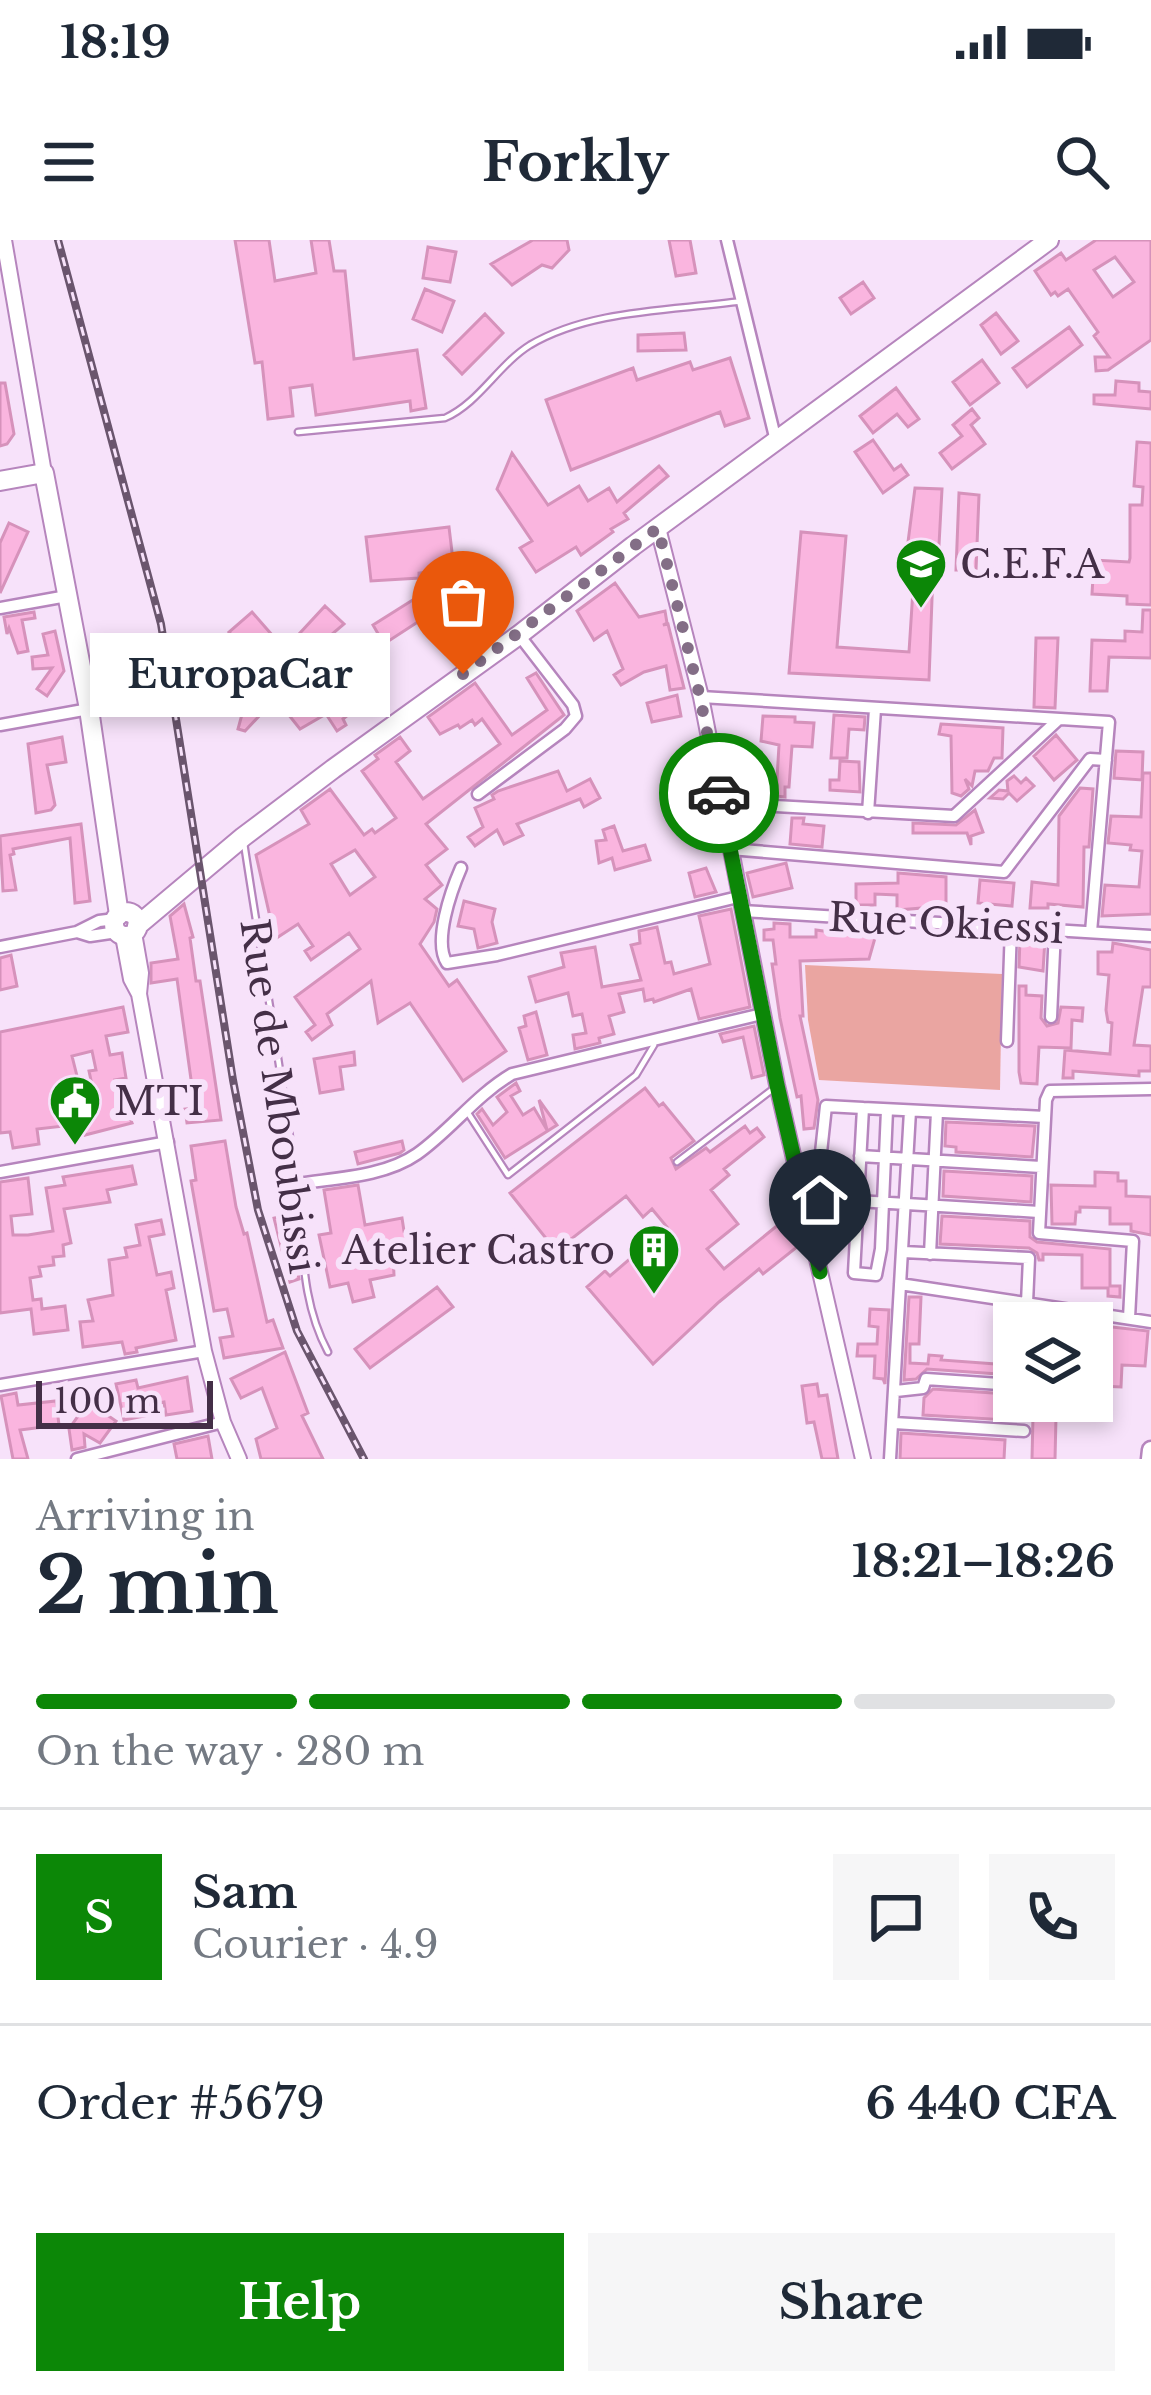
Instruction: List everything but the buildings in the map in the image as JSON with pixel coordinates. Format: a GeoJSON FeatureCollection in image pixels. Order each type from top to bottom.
{"type":"FeatureCollection","features":[{"type":"Feature","properties":{"kind":"highway"},"geometry":{"type":"LineString","coordinates":[[126,923],[160,904],[243,837],[1049,240]]}},
{"type":"Feature","properties":{"kind":"highway"},"geometry":{"type":"LineString","coordinates":[[0,481],[44,473],[113,859],[127,893],[126,923]]}},
{"type":"Feature","properties":{"kind":"street"},"geometry":{"type":"LineString","coordinates":[[4,240],[44,473]]}},
{"type":"Feature","properties":{"kind":"street"},"geometry":{"type":"LineString","coordinates":[[727,240],[776,441]]}},
{"type":"Feature","properties":{"kind":"street"},"geometry":{"type":"LineString","coordinates":[[658,528],[700,697],[762,1015],[863,1459]]}},
{"type":"Feature","properties":{"kind":"street"},"geometry":{"type":"LineString","coordinates":[[0,608],[68,596]]}},
{"type":"Feature","properties":{"kind":"street"},"geometry":{"type":"LineString","coordinates":[[478,794],[576,716],[519,635]]}},
{"type":"Feature","properties":{"kind":"street"},"geometry":{"type":"LineString","coordinates":[[700,697],[1109,722],[1091,932]]}},
{"type":"Feature","properties":{"kind":"street"},"geometry":{"type":"LineString","coordinates":[[0,725],[89,709]]}},
{"type":"Feature","properties":{"kind":"street"},"geometry":{"type":"LineString","coordinates":[[868,813],[874,709]]}},
{"type":"Feature","properties":{"kind":"street"},"geometry":{"type":"LineString","coordinates":[[721,802],[954,816],[1059,718]]}},
{"type":"Feature","properties":{"kind":"street"},"geometry":{"type":"LineString","coordinates":[[730,849],[1004,872],[1090,759],[1106,760]]}},
{"type":"Feature","properties":{"kind":"street","name":"Rue Okiessi"},"geometry":{"type":"LineString","coordinates":[[461,868],[447,916],[442,955],[447,963],[740,904],[1151,936]]}},
{"type":"Feature","properties":{"kind":"street"},"geometry":{"type":"LineString","coordinates":[[0,946],[77,932],[99,921],[126,923],[131,979],[139,994],[204,1351],[238,1459]]}},
{"type":"Feature","properties":{"kind":"street"},"geometry":{"type":"LineString","coordinates":[[1007,1041],[1011,927]]}},
{"type":"Feature","properties":{"kind":"street"},"geometry":{"type":"LineString","coordinates":[[1051,1017],[1054,930]]}},
{"type":"Feature","properties":{"kind":"street"},"geometry":{"type":"LineString","coordinates":[[297,1184],[398,1164],[418,1154],[466,1108],[512,1074],[762,1015]]}},
{"type":"Feature","properties":{"kind":"street"},"geometry":{"type":"LineString","coordinates":[[1130,1318],[1133,1241],[1039,1233],[1041,1167],[1048,1094],[1055,1089],[1151,1089]]}},
{"type":"Feature","properties":{"kind":"street"},"geometry":{"type":"LineString","coordinates":[[1039,1212],[883,1202],[826,1211],[819,1171],[826,1106],[1046,1117]]}},
{"type":"Feature","properties":{"kind":"street"},"geometry":{"type":"LineString","coordinates":[[863,1108],[854,1274],[876,1275],[887,1110]]}},
{"type":"Feature","properties":{"kind":"street"},"geometry":{"type":"LineString","coordinates":[[890,1459],[910,1111]]}},
{"type":"Feature","properties":{"kind":"street"},"geometry":{"type":"LineString","coordinates":[[930,1254],[937,1112]]}},
{"type":"Feature","properties":{"kind":"street"},"geometry":{"type":"LineString","coordinates":[[0,1172],[168,1142]]}},
{"type":"Feature","properties":{"kind":"street"},"geometry":{"type":"LineString","coordinates":[[860,1156],[1041,1167]]}},
{"type":"Feature","properties":{"kind":"street"},"geometry":{"type":"LineString","coordinates":[[903,1252],[1029,1258],[1027,1302]]}},
{"type":"Feature","properties":{"kind":"street"},"geometry":{"type":"LineString","coordinates":[[900,1284],[1014,1302]]}},
{"type":"Feature","properties":{"kind":"street"},"geometry":{"type":"LineString","coordinates":[[1113,1316],[1151,1322]]}},
{"type":"Feature","properties":{"kind":"street"},"geometry":{"type":"LineString","coordinates":[[0,1385],[204,1351]]}},
{"type":"Feature","properties":{"kind":"street"},"geometry":{"type":"LineString","coordinates":[[896,1391],[923,1388],[926,1379],[993,1384]]}},
{"type":"Feature","properties":{"kind":"street"},"geometry":{"type":"LineString","coordinates":[[76,1459],[223,1422]]}},
{"type":"Feature","properties":{"kind":"street"},"geometry":{"type":"LineString","coordinates":[[894,1423],[1024,1431]]}},
{"type":"Feature","properties":{"kind":"lane"},"geometry":{"type":"LineString","coordinates":[[298,432],[445,418],[460,412],[525,348],[571,324],[742,301]]}},
{"type":"Feature","properties":{"kind":"lane","name":"Rue de Mboubissi"},"geometry":{"type":"LineString","coordinates":[[243,837],[297,1184],[306,1292],[313,1322],[328,1352]]}},
{"type":"Feature","properties":{"kind":"lane"},"geometry":{"type":"LineString","coordinates":[[466,1108],[508,1175],[636,1075],[657,1040]]}},
{"type":"Feature","properties":{"kind":"lane"},"geometry":{"type":"LineString","coordinates":[[677,1162],[777,1085]]}},
{"type":"Feature","properties":{"kind":"shaded area"},"geometry":{"type":"Polygon","coordinates":[[[805,965],[1002,974],[1000,1090],[819,1080],[808,1020],[805,965]]]}},
{"type":"Feature","properties":{"kind":"railway"},"geometry":{"type":"LineString","coordinates":[[58,240],[161,624],[258,1210],[297,1331],[364,1459]]}},
{"type":"Feature","properties":{"kind":"way so far"},"geometry":{"type":"LineString","coordinates":[[463,674],[658,528],[719,793]]}},
{"type":"Feature","properties":{"kind":"place","name":"C.E.F.A"},"geometry":{"type":"Point","coordinates":[921,610]}},
{"type":"Feature","properties":{"kind":"place","name":"EuropaCar"},"geometry":{"type":"Point","coordinates":[463,674]}},
{"type":"Feature","properties":{"kind":"place","name":"MTI"},"geometry":{"type":"Point","coordinates":[75,1147]}},
{"type":"Feature","properties":{"kind":"place","name":"Atelier Castro"},"geometry":{"type":"Point","coordinates":[654,1296]}},
{"type":"Feature","properties":{"kind":"route"},"geometry":{"type":"LineString","coordinates":[[719,793],[820,1272]]}}]}
